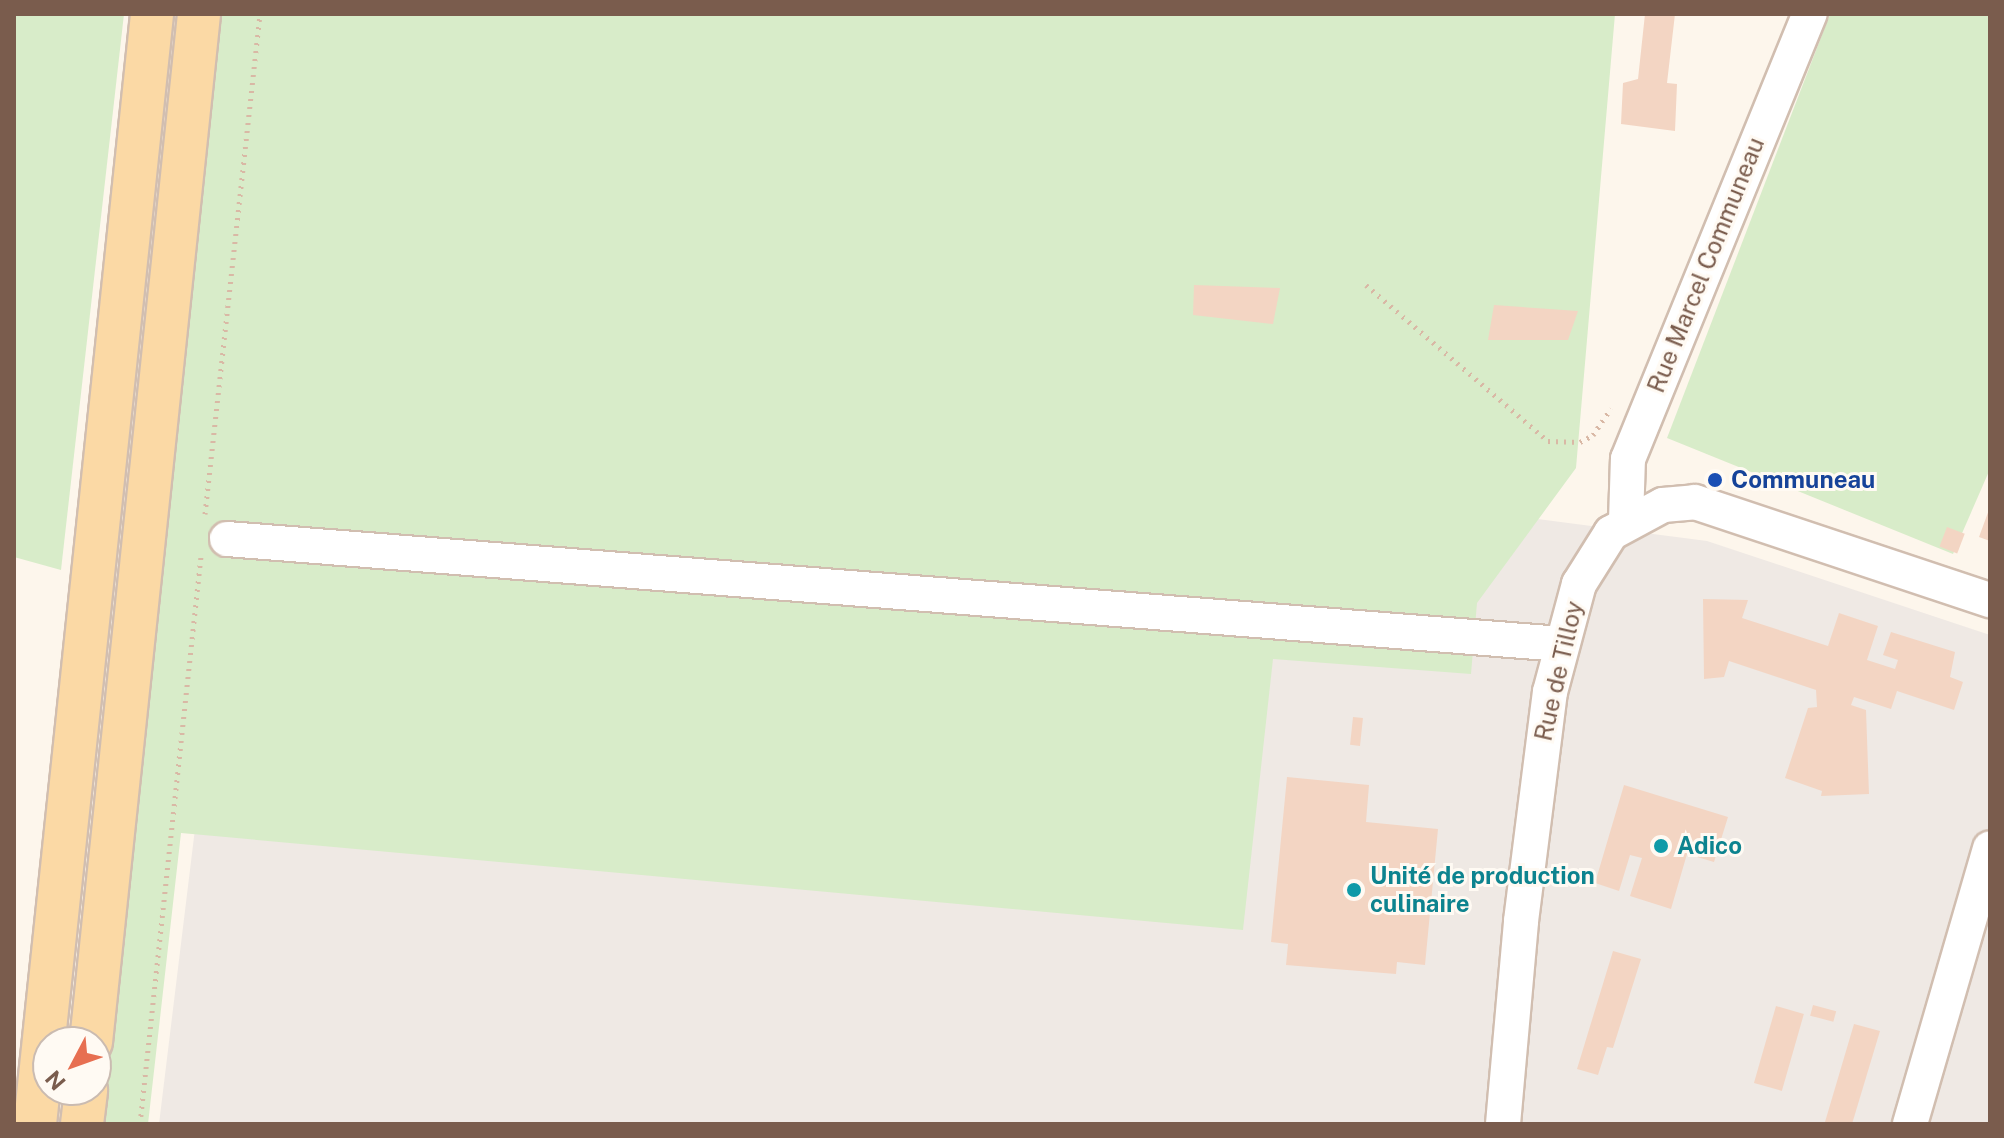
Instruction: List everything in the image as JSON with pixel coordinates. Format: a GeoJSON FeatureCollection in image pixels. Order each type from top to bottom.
{"type":"FeatureCollection","features":[{"type":"Feature","properties":{"kind":"main road"},"geometry":{"type":"LineString","coordinates":[[35,1124],[152,14]]}},
{"type":"Feature","properties":{"kind":"main road"},"geometry":{"type":"LineString","coordinates":[[93,1026],[199,14]]}},
{"type":"Feature","properties":{"kind":"street","name":"Rue Marcel Communeau"},"geometry":{"type":"LineString","coordinates":[[1626,521],[1628,459],[1810,14]]}},
{"type":"Feature","properties":{"kind":"street","name":"Rue de Tilloy"},"geometry":{"type":"LineString","coordinates":[[1503,1124],[1536,789],[1561,644],[1589,562],[1626,521],[1663,505],[1713,506],[1990,600]]}},
{"type":"Feature","properties":{"kind":"street"},"geometry":{"type":"LineString","coordinates":[[211,534],[1561,644]]}},
{"type":"Feature","properties":{"kind":"street"},"geometry":{"type":"LineString","coordinates":[[1910,1124],[1990,848]]}},
{"type":"Feature","properties":{"kind":"path"},"geometry":{"type":"LineString","coordinates":[[140,1124],[211,534],[260,14]]}},
{"type":"Feature","properties":{"kind":"path"},"geometry":{"type":"LineString","coordinates":[[1366,285],[1548,441],[1580,442],[1593,435],[1614,404]]}},
{"type":"Feature","properties":{"kind":"shaded area"},"geometry":{"type":"Polygon","coordinates":[[[231,349],[1707,541],[1990,635],[1990,1124],[159,1124],[199,796],[231,349]]]}},
{"type":"Feature","properties":{"kind":"green space"},"geometry":{"type":"Polygon","coordinates":[[[14,14],[124,14],[61,570],[14,557],[14,14]]]}},
{"type":"Feature","properties":{"kind":"green space"},"geometry":{"type":"Polygon","coordinates":[[[218,14],[1615,14],[1576,468],[1477,603],[1471,674],[1273,659],[1243,930],[181,833],[148,1124],[98,1124],[100,1106],[112,1106],[112,1026],[109,1026],[218,14]]]}},
{"type":"Feature","properties":{"kind":"green space"},"geometry":{"type":"Polygon","coordinates":[[[1830,14],[1990,14],[1990,469],[1953,554],[1667,438],[1830,14]]]}},
{"type":"Feature","properties":{"kind":"building"},"geometry":{"type":"Polygon","coordinates":[[[1645,14],[1675,14],[1667,83],[1677,84],[1675,131],[1621,124],[1623,83],[1638,79],[1645,14]]]}},
{"type":"Feature","properties":{"kind":"building"},"geometry":{"type":"Polygon","coordinates":[[[1194,285],[1280,288],[1273,324],[1193,315],[1194,285]]]}},
{"type":"Feature","properties":{"kind":"building"},"geometry":{"type":"Polygon","coordinates":[[[1494,305],[1578,311],[1568,340],[1488,340],[1494,305]]]}},
{"type":"Feature","properties":{"kind":"building"},"geometry":{"type":"Polygon","coordinates":[[[1990,507],[1990,541],[1979,537],[1990,507]]]}},
{"type":"Feature","properties":{"kind":"building"},"geometry":{"type":"Polygon","coordinates":[[[1947,527],[1965,534],[1957,553],[1939,547],[1947,527]]]}},
{"type":"Feature","properties":{"kind":"building"},"geometry":{"type":"Polygon","coordinates":[[[1703,599],[1748,600],[1742,618],[1828,646],[1839,613],[1878,626],[1867,660],[1895,669],[1898,660],[1883,655],[1891,632],[1955,652],[1950,677],[1963,682],[1954,710],[1897,691],[1891,709],[1854,697],[1851,705],[1866,710],[1869,794],[1821,796],[1822,791],[1785,778],[1808,708],[1817,707],[1816,690],[1729,661],[1724,677],[1704,679],[1703,599]]]}},
{"type":"Feature","properties":{"kind":"building"},"geometry":{"type":"Polygon","coordinates":[[[1353,717],[1363,718],[1360,746],[1350,745],[1353,717]]]}},
{"type":"Feature","properties":{"kind":"building","name":"Unité de production culinaire"},"geometry":{"type":"Polygon","coordinates":[[[1287,777],[1369,785],[1366,822],[1438,829],[1425,965],[1397,962],[1396,974],[1286,965],[1288,944],[1271,942],[1287,777]]]}},
{"type":"Feature","properties":{"kind":"building","name":"Adico"},"geometry":{"type":"Polygon","coordinates":[[[1624,785],[1728,817],[1714,862],[1687,854],[1671,909],[1630,896],[1642,858],[1630,855],[1619,891],[1595,883],[1624,785]]]}},
{"type":"Feature","properties":{"kind":"building"},"geometry":{"type":"Polygon","coordinates":[[[1613,951],[1641,959],[1613,1048],[1607,1047],[1598,1075],[1577,1069],[1613,951]]]}},
{"type":"Feature","properties":{"kind":"building"},"geometry":{"type":"Polygon","coordinates":[[[1813,1005],[1836,1011],[1833,1022],[1810,1016],[1813,1005]]]}},
{"type":"Feature","properties":{"kind":"building"},"geometry":{"type":"Polygon","coordinates":[[[1776,1006],[1804,1014],[1782,1091],[1754,1083],[1776,1006]]]}},
{"type":"Feature","properties":{"kind":"building"},"geometry":{"type":"Polygon","coordinates":[[[1854,1024],[1880,1031],[1852,1124],[1831,1124],[1825,1122],[1854,1024]]]}},
{"type":"Feature","properties":{"kind":"place","name":"Communeau"},"geometry":{"type":"Point","coordinates":[1715,480]}},
{"type":"Feature","properties":{"kind":"place","name":"Adico"},"geometry":{"type":"Point","coordinates":[1661,846]}},
{"type":"Feature","properties":{"kind":"place","name":"Unité de production culinaire"},"geometry":{"type":"Point","coordinates":[1354,890]}}]}
